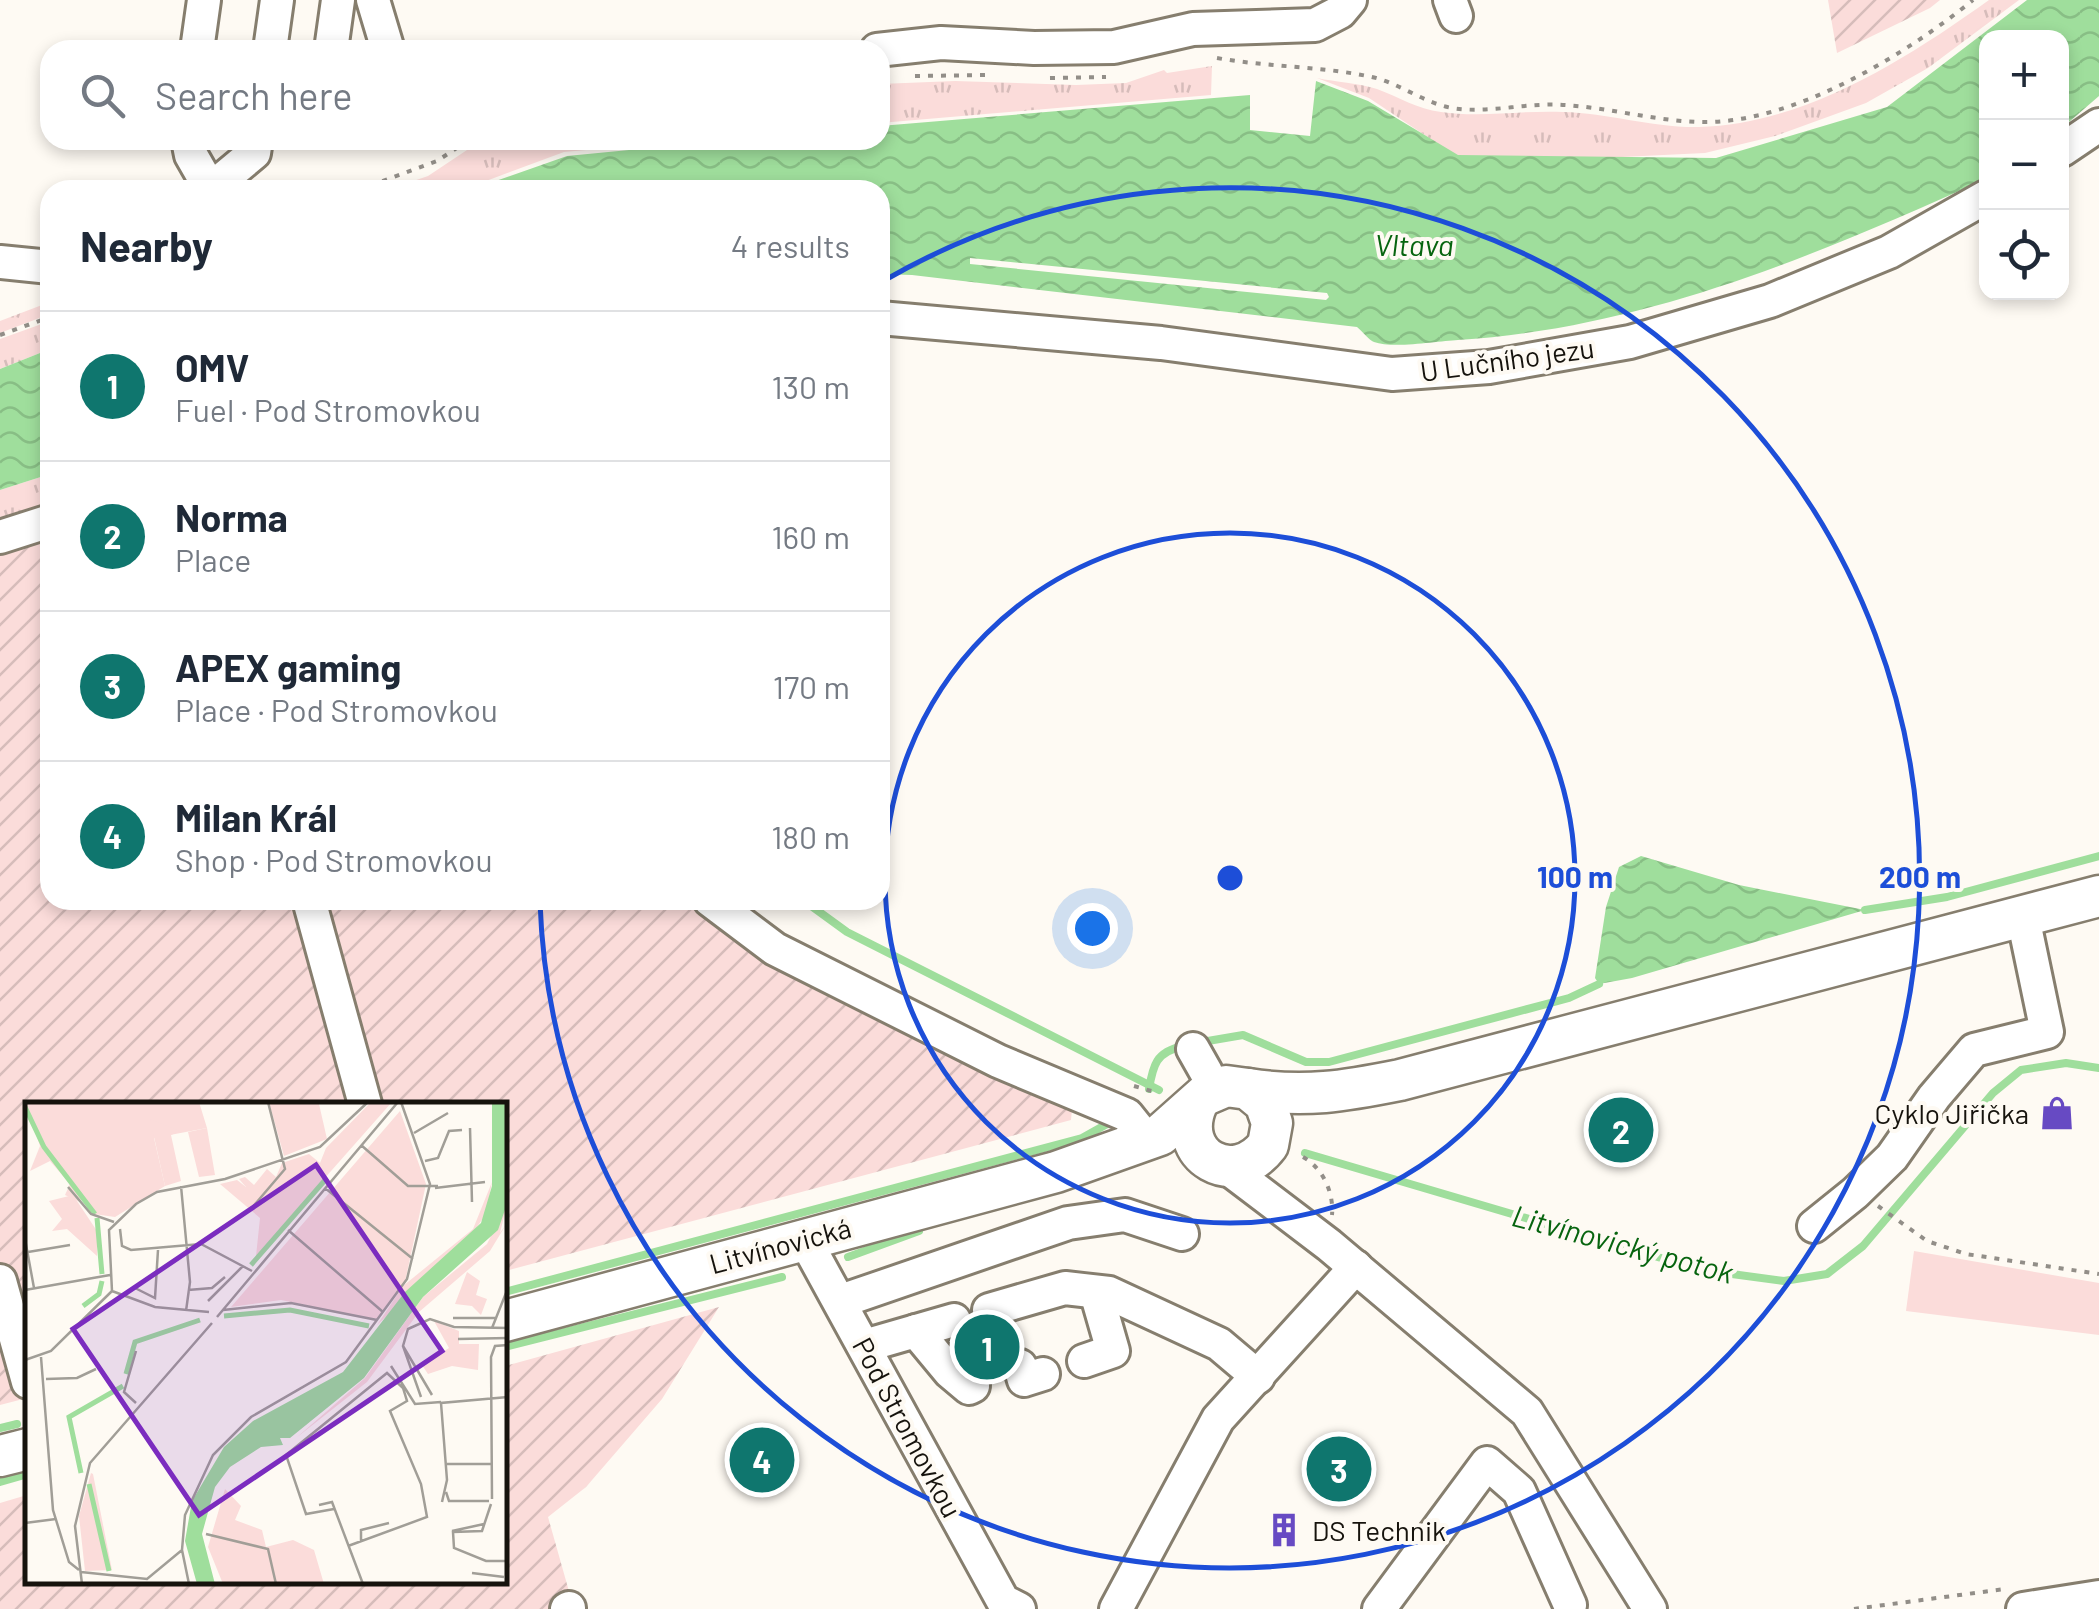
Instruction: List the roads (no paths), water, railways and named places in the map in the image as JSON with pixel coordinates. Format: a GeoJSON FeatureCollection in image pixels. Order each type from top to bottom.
{"type":"FeatureCollection","features":[{"type":"Feature","properties":{"kind":"main road"},"geometry":{"type":"LineString","coordinates":[[1199,1075],[1214,1089],[1226,1086],[1285,1094],[1330,1094],[1400,1080],[2099,896]]}},
{"type":"Feature","properties":{"kind":"main road"},"geometry":{"type":"LineString","coordinates":[[1056,1172],[1139,1130],[1162,1114],[1199,1075],[1231,1066],[1308,1078],[1400,1080]]}},
{"type":"Feature","properties":{"kind":"main road"},"geometry":{"type":"LineString","coordinates":[[1199,1075],[1192,1138],[1215,1162],[1246,1164],[1400,1080]]}},
{"type":"Feature","properties":{"kind":"main road","name":"Litvínovická"},"geometry":{"type":"LineString","coordinates":[[508,1320],[1056,1172],[1144,1143],[1177,1123],[1199,1075]]}},
{"type":"Feature","properties":{"kind":"main road"},"geometry":{"type":"LineString","coordinates":[[1248,1089],[1270,1112],[1281,1145]]}},
{"type":"Feature","properties":{"kind":"main road","name":"Litvínovická"},"geometry":{"type":"LineString","coordinates":[[1056,1172],[1166,1156],[1215,1162]]}},
{"type":"Feature","properties":{"kind":"main road"},"geometry":{"type":"LineString","coordinates":[[0,1456],[25,1450]]}},
{"type":"Feature","properties":{"kind":"street"},"geometry":{"type":"LineString","coordinates":[[198,40],[204,0]]}},
{"type":"Feature","properties":{"kind":"street"},"geometry":{"type":"LineString","coordinates":[[271,40],[277,0]]}},
{"type":"Feature","properties":{"kind":"street"},"geometry":{"type":"LineString","coordinates":[[332,40],[338,0]]}},
{"type":"Feature","properties":{"kind":"street"},"geometry":{"type":"LineString","coordinates":[[373,0],[385,40]]}},
{"type":"Feature","properties":{"kind":"street"},"geometry":{"type":"LineString","coordinates":[[890,49],[941,43],[1114,47],[1193,30],[1315,25],[1340,12],[1350,0]]}},
{"type":"Feature","properties":{"kind":"street"},"geometry":{"type":"LineString","coordinates":[[2069,145],[2099,125]]}},
{"type":"Feature","properties":{"kind":"street"},"geometry":{"type":"LineString","coordinates":[[190,150],[206,180]]}},
{"type":"Feature","properties":{"kind":"street"},"geometry":{"type":"LineString","coordinates":[[222,180],[254,150]]}},
{"type":"Feature","properties":{"kind":"street","name":"U Lučního jezu"},"geometry":{"type":"LineString","coordinates":[[890,319],[1160,343],[1392,374],[1488,367],[1630,342],[1770,301],[1889,252],[1979,201]]}},
{"type":"Feature","properties":{"kind":"street"},"geometry":{"type":"LineString","coordinates":[[0,262],[40,266]]}},
{"type":"Feature","properties":{"kind":"street"},"geometry":{"type":"LineString","coordinates":[[0,537],[40,523]]}},
{"type":"Feature","properties":{"kind":"street"},"geometry":{"type":"LineString","coordinates":[[312,910],[365,1102]]}},
{"type":"Feature","properties":{"kind":"street"},"geometry":{"type":"LineString","coordinates":[[724,910],[775,948],[998,1061],[1127,1116],[1139,1130]]}},
{"type":"Feature","properties":{"kind":"street"},"geometry":{"type":"LineString","coordinates":[[1814,1226],[1855,1194],[1892,1157],[1934,1097],[1974,1050],[2047,1032],[2023,917]]}},
{"type":"Feature","properties":{"kind":"street"},"geometry":{"type":"LineString","coordinates":[[1281,1145],[1270,1174],[1288,1212]]}},
{"type":"Feature","properties":{"kind":"street"},"geometry":{"type":"LineString","coordinates":[[1215,1162],[1329,1244],[1527,1412],[1650,1609]]}},
{"type":"Feature","properties":{"kind":"street"},"geometry":{"type":"LineString","coordinates":[[841,1301],[1068,1224],[1125,1215],[1182,1234]]}},
{"type":"Feature","properties":{"kind":"street","name":"Pod Stromovkou"},"geometry":{"type":"LineString","coordinates":[[804,1238],[1003,1600],[1019,1609]]}},
{"type":"Feature","properties":{"kind":"street"},"geometry":{"type":"LineString","coordinates":[[1116,1609],[1218,1418],[1356,1267]]}},
{"type":"Feature","properties":{"kind":"street"},"geometry":{"type":"LineString","coordinates":[[0,1282],[25,1371]]}},
{"type":"Feature","properties":{"kind":"street"},"geometry":{"type":"LineString","coordinates":[[1000,1312],[1064,1288],[1109,1293],[1219,1344],[1258,1378]]}},
{"type":"Feature","properties":{"kind":"street"},"geometry":{"type":"LineString","coordinates":[[1084,1361],[1112,1351],[1096,1292]]}},
{"type":"Feature","properties":{"kind":"street"},"geometry":{"type":"LineString","coordinates":[[864,1346],[951,1353]]}},
{"type":"Feature","properties":{"kind":"street"},"geometry":{"type":"LineString","coordinates":[[1379,1609],[1487,1463],[1518,1492],[1570,1605]]}},
{"type":"Feature","properties":{"kind":"street"},"geometry":{"type":"LineString","coordinates":[[2014,1599],[2099,1598]]}},
{"type":"Feature","properties":{"kind":"water"},"geometry":{"type":"Polygon","coordinates":[[[2027,0],[2099,0],[2099,96],[2069,122],[2069,30],[1988,30],[2027,0]]]}},
{"type":"Feature","properties":{"kind":"water","name":"Vltava"},"geometry":{"type":"Polygon","coordinates":[[[1979,37],[1979,182],[1794,260],[1663,304],[1527,333],[1416,344],[1382,344],[1372,341],[1357,327],[890,274],[890,180],[499,180],[567,156],[629,150],[890,150],[890,125],[1250,95],[1250,130],[1310,136],[1316,81],[1368,101],[1458,155],[1716,158],[1887,107],[1979,37]],[[970,258],[970,264],[1326,300],[1327,293],[970,258]]]}},
{"type":"Feature","properties":{"kind":"water"},"geometry":{"type":"Polygon","coordinates":[[[40,353],[40,477],[0,490],[0,369],[40,353]]]}},
{"type":"Feature","properties":{"kind":"water"},"geometry":{"type":"Polygon","coordinates":[[[1641,856],[1739,885],[1865,910],[1632,978],[1599,984],[1595,978],[1606,907],[1619,867],[1641,856]]]}},
{"type":"Feature","properties":{"kind":"waterway"},"geometry":{"type":"LineString","coordinates":[[1865,910],[1947,897],[2099,856]]}},
{"type":"Feature","properties":{"kind":"waterway","name":"Litvínovický potok"},"geometry":{"type":"LineString","coordinates":[[817,910],[847,932],[1159,1090]]}},
{"type":"Feature","properties":{"kind":"waterway"},"geometry":{"type":"LineString","coordinates":[[1196,1043],[1243,1035],[1306,1062],[1329,1062],[1569,998],[1599,984]]}},
{"type":"Feature","properties":{"kind":"waterway"},"geometry":{"type":"LineString","coordinates":[[1149,1089],[1157,1061],[1183,1046]]}},
{"type":"Feature","properties":{"kind":"waterway","name":"Litvínovický potok"},"geometry":{"type":"LineString","coordinates":[[1305,1153],[1702,1270],[1784,1281],[1827,1274],[1863,1246],[1993,1093],[2021,1070],[2066,1063],[2099,1068]]}},
{"type":"Feature","properties":{"kind":"waterway"},"geometry":{"type":"LineString","coordinates":[[508,1291],[1082,1138],[1107,1124]]}},
{"type":"Feature","properties":{"kind":"waterway"},"geometry":{"type":"LineString","coordinates":[[848,1257],[919,1231],[917,1224]]}},
{"type":"Feature","properties":{"kind":"waterway"},"geometry":{"type":"LineString","coordinates":[[508,1346],[782,1277]]}},
{"type":"Feature","properties":{"kind":"waterway"},"geometry":{"type":"LineString","coordinates":[[0,1428],[17,1424]]}},
{"type":"Feature","properties":{"kind":"waterway"},"geometry":{"type":"LineString","coordinates":[[0,1482],[25,1475]]}},
{"type":"Feature","properties":{"kind":"tunnel"},"geometry":{"type":"LineString","coordinates":[[961,1343],[1009,1328]]}},
{"type":"Feature","properties":{"kind":"tunnel"},"geometry":{"type":"LineString","coordinates":[[968,1366],[1016,1352]]}},
{"type":"Feature","properties":{"kind":"place","name":"Cyklo Jiřička"},"geometry":{"type":"Point","coordinates":[2057,1113]}},
{"type":"Feature","properties":{"kind":"place","name":"Norma"},"geometry":{"type":"Point","coordinates":[1621,1130]}},
{"type":"Feature","properties":{"kind":"place","name":"OMV"},"geometry":{"type":"Point","coordinates":[987,1347]}},
{"type":"Feature","properties":{"kind":"place","name":"Milan Král"},"geometry":{"type":"Point","coordinates":[762,1460]}},
{"type":"Feature","properties":{"kind":"place","name":"APEX gaming"},"geometry":{"type":"Point","coordinates":[1339,1469]}},
{"type":"Feature","properties":{"kind":"place","name":"DS Technik"},"geometry":{"type":"Point","coordinates":[1284,1530]}}]}
